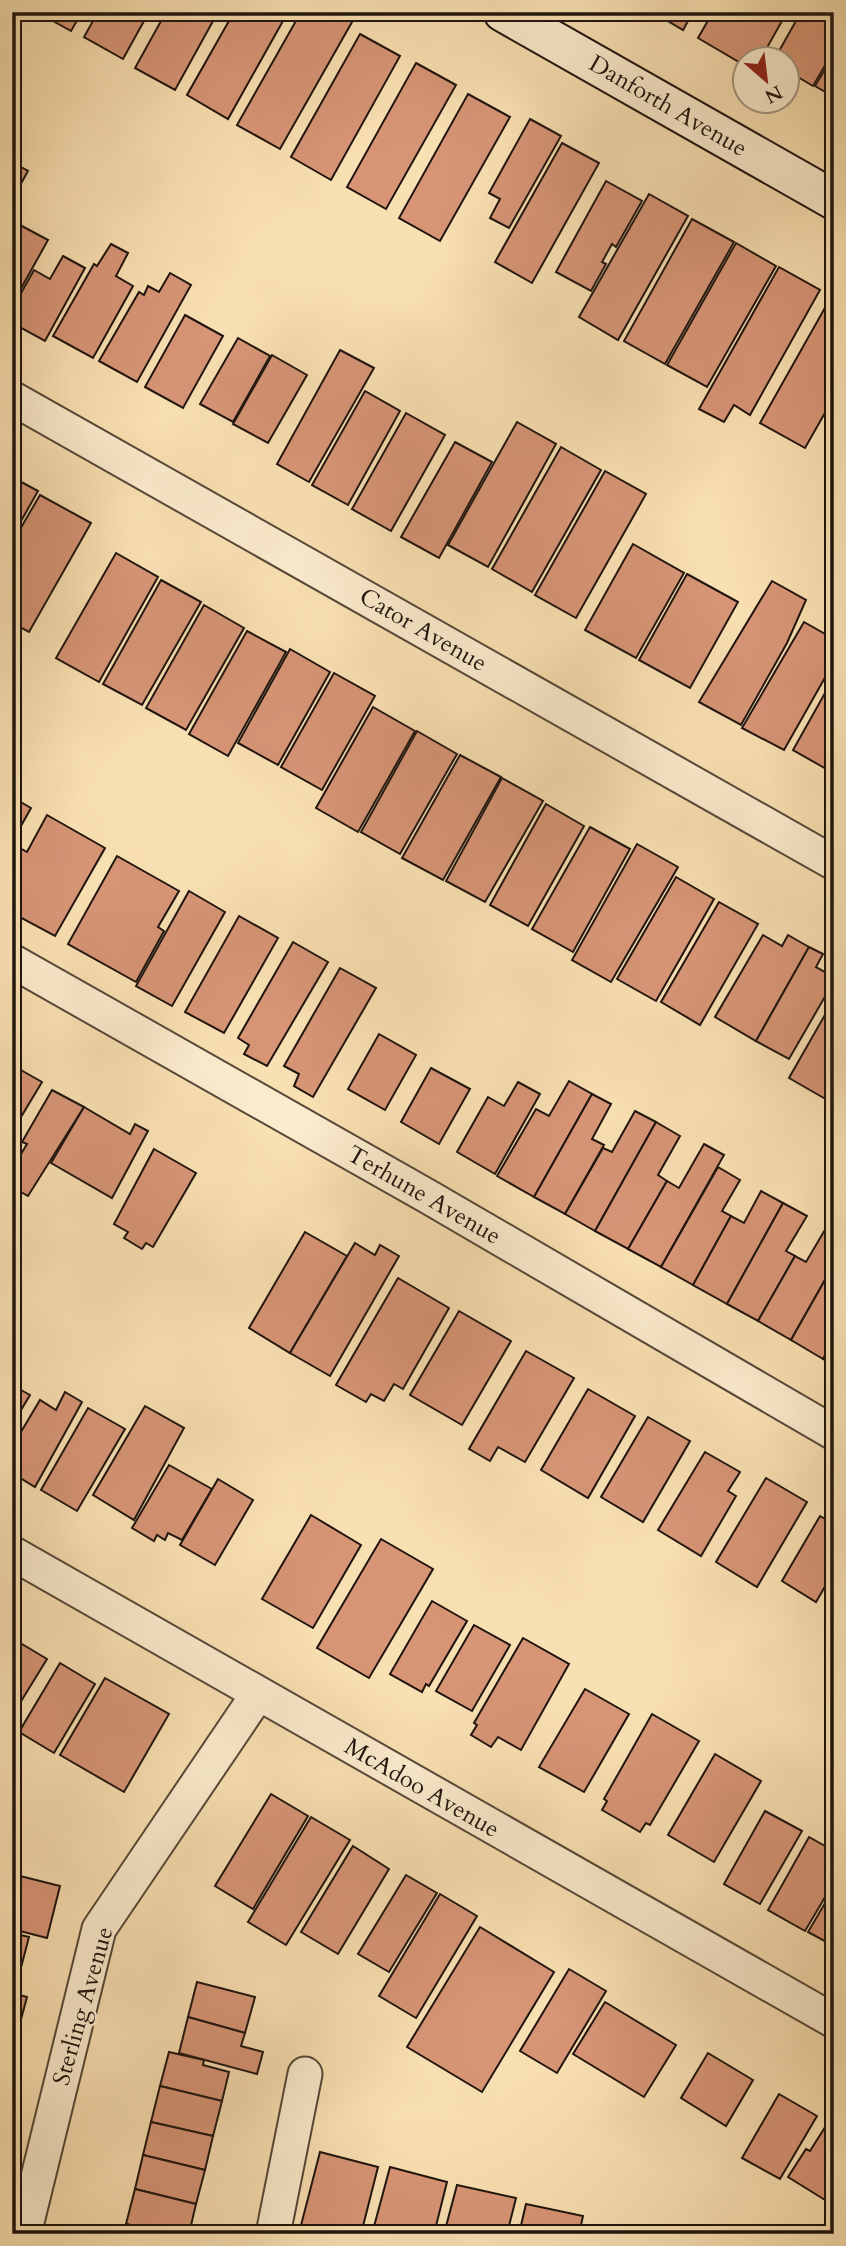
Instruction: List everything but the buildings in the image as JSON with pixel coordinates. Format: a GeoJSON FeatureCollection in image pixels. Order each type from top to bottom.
{"type":"FeatureCollection","features":[{"type":"Feature","properties":{"kind":"main road","name":"Danforth Avenue"},"geometry":{"type":"LineString","coordinates":[[503,12],[834,200]]}},
{"type":"Feature","properties":{"kind":"street","name":"Cator Avenue"},"geometry":{"type":"LineString","coordinates":[[12,398],[834,863]]}},
{"type":"Feature","properties":{"kind":"street","name":"Terhune Avenue"},"geometry":{"type":"LineString","coordinates":[[12,961],[427,1196],[834,1433]]}},
{"type":"Feature","properties":{"kind":"street","name":"McAdoo Avenue"},"geometry":{"type":"LineString","coordinates":[[12,1553],[834,2021]]}},
{"type":"Feature","properties":{"kind":"street","name":"Sterling Avenue"},"geometry":{"type":"LineString","coordinates":[[24,2234],[99,1929],[258,1694]]}},
{"type":"Feature","properties":{"kind":"street"},"geometry":{"type":"LineString","coordinates":[[273,2234],[305,2074]]}}]}
